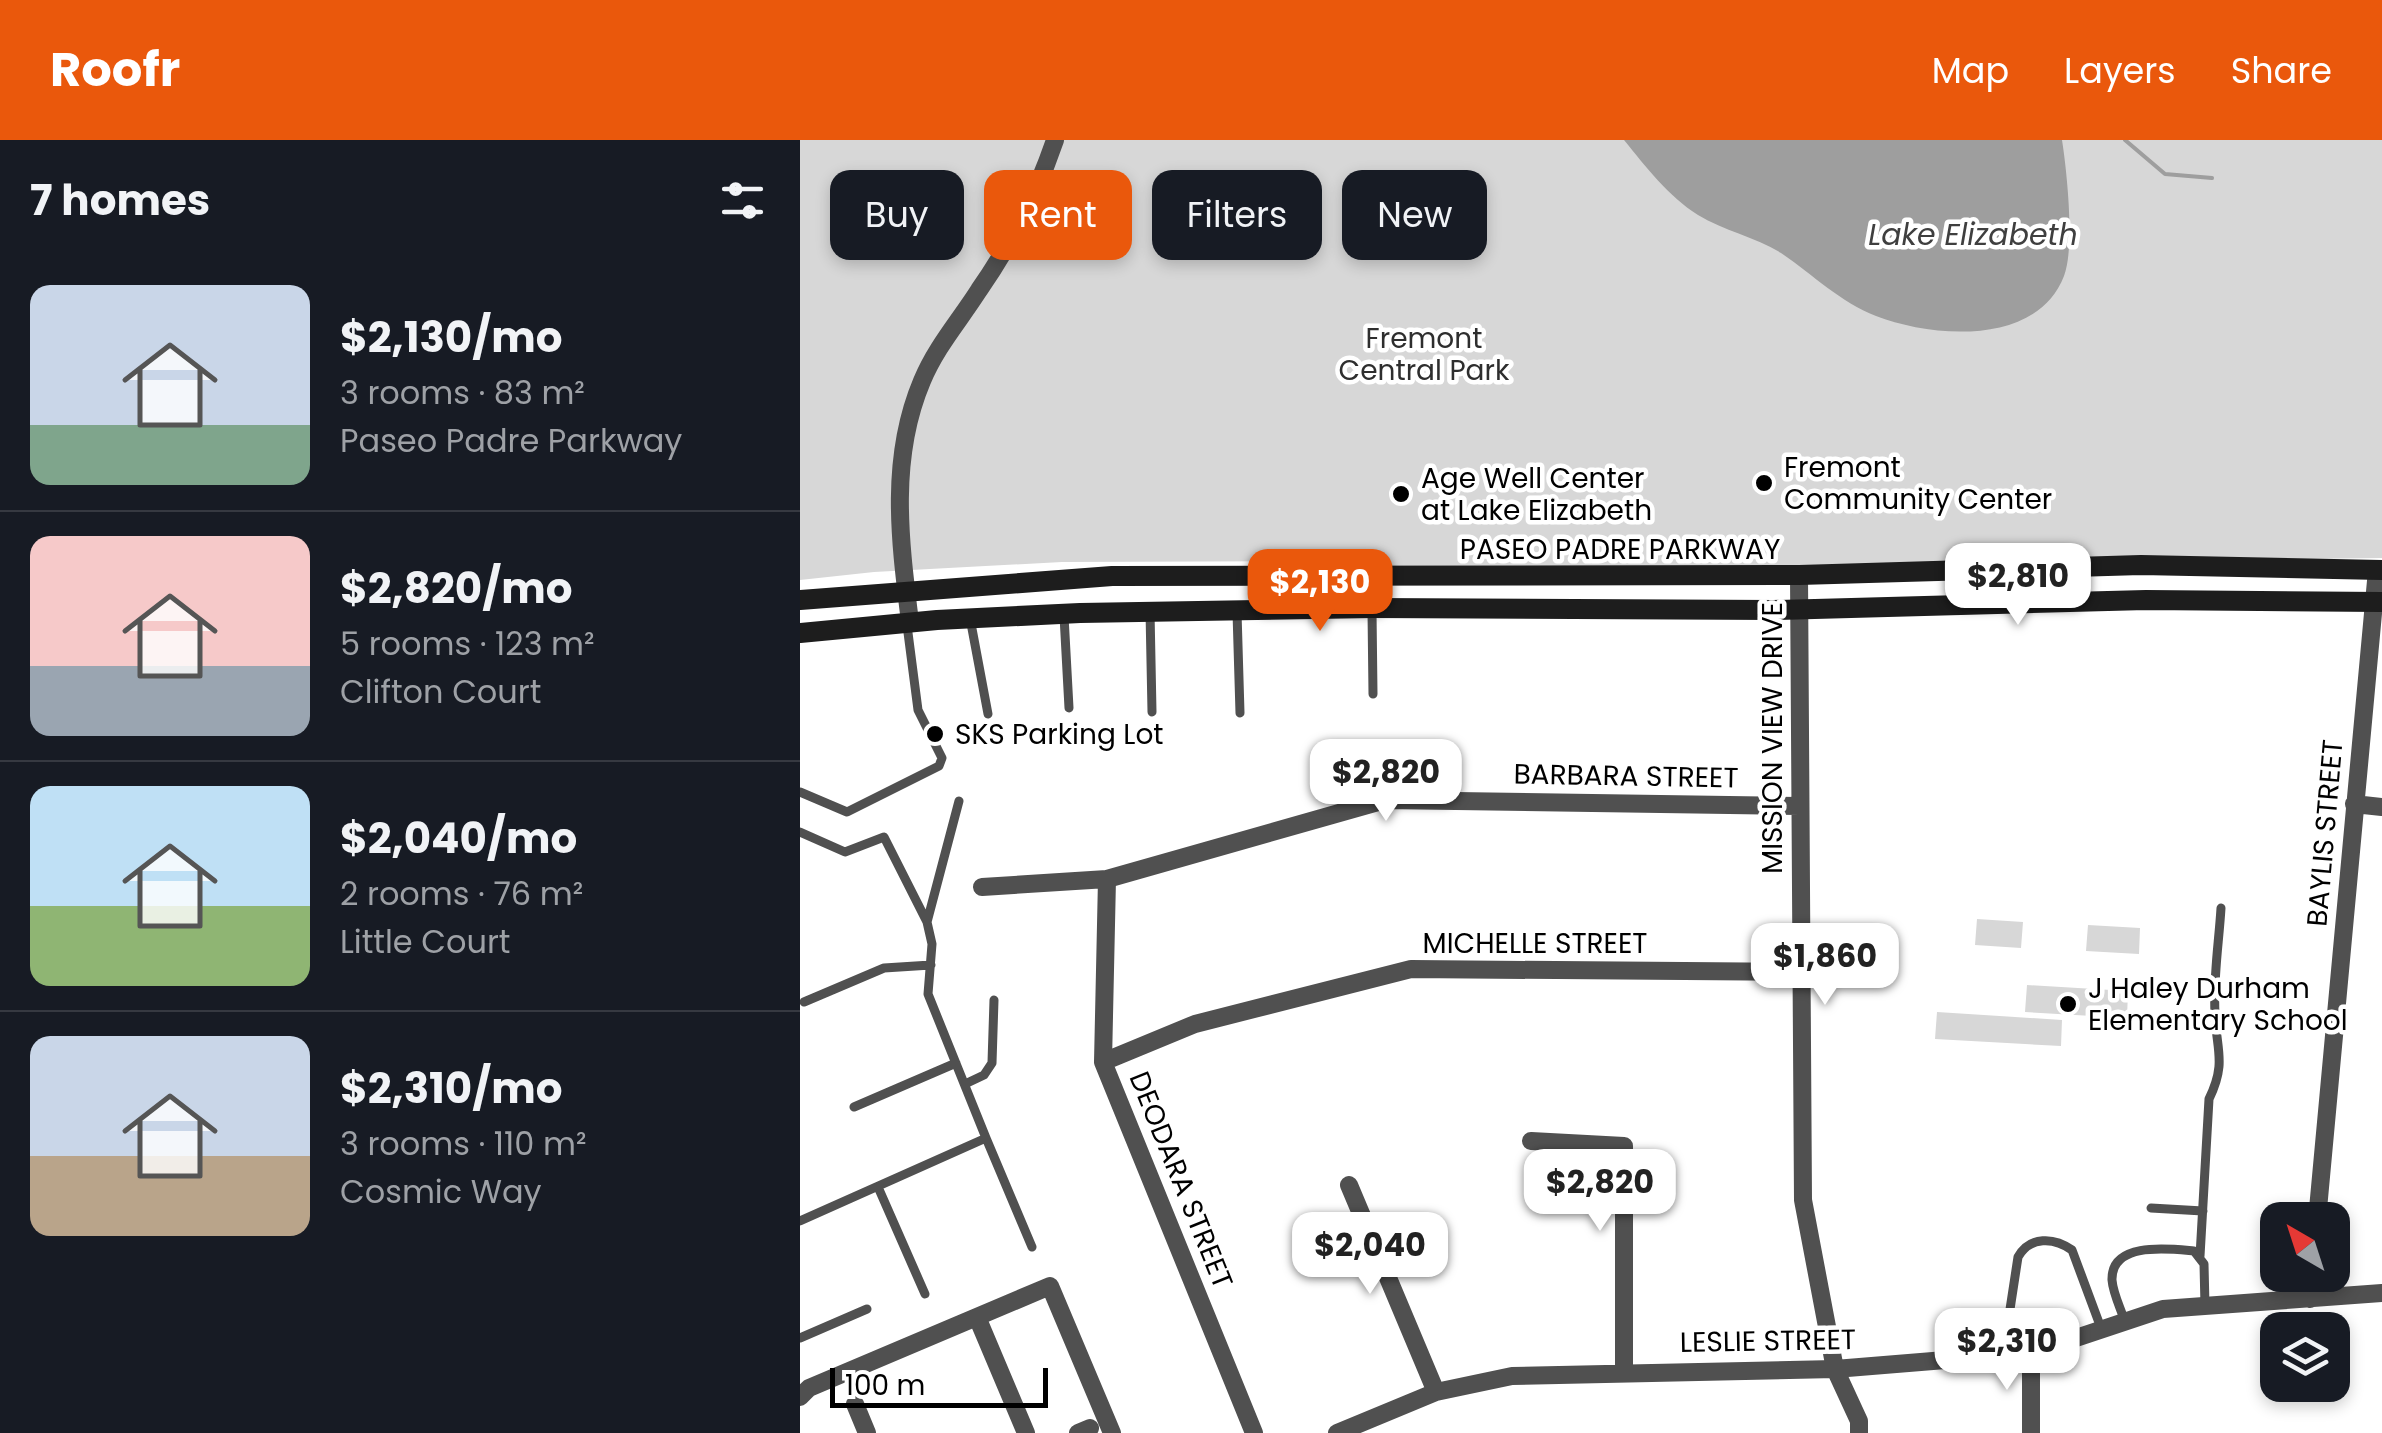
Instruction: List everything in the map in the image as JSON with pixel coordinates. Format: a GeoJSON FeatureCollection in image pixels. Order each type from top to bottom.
{"type":"FeatureCollection","features":[{"type":"Feature","properties":{"kind":"main road","name":"PASEO PADRE PARKWAY"},"geometry":{"type":"LineString","coordinates":[[800,600],[1112,576],[1798,575],[2141,565],[2379,570]]}},
{"type":"Feature","properties":{"kind":"main road"},"geometry":{"type":"LineString","coordinates":[[800,633],[970,618],[1150,611],[1799,609],[2146,600],[2378,601]]}},
{"type":"Feature","properties":{"kind":"street"},"geometry":{"type":"LineString","coordinates":[[908,622],[898,498],[901,459],[922,380],[940,345],[1009,244],[1055,140]]}},
{"type":"Feature","properties":{"kind":"street","name":"BAYLIS STREET"},"geometry":{"type":"LineString","coordinates":[[2320,1202],[2379,570]]}},
{"type":"Feature","properties":{"kind":"street","name":"MISSION VIEW DRIVE"},"geometry":{"type":"LineString","coordinates":[[1798,575],[1803,1200],[1835,1369],[1859,1422],[1859,1433]]}},
{"type":"Feature","properties":{"kind":"street","name":"BARBARA STREET"},"geometry":{"type":"LineString","coordinates":[[982,887],[1107,879],[1385,800],[1800,806]]}},
{"type":"Feature","properties":{"kind":"street"},"geometry":{"type":"LineString","coordinates":[[2354,804],[2382,807]]}},
{"type":"Feature","properties":{"kind":"street","name":"DEODARA STREET"},"geometry":{"type":"LineString","coordinates":[[1107,879],[1103,1062],[1254,1433]]}},
{"type":"Feature","properties":{"kind":"street","name":"MICHELLE STREET"},"geometry":{"type":"LineString","coordinates":[[1103,1062],[1194,1024],[1412,969],[1801,972]]}},
{"type":"Feature","properties":{"kind":"street"},"geometry":{"type":"LineString","coordinates":[[1530,1141],[1624,1146],[1624,1371]]}},
{"type":"Feature","properties":{"kind":"street"},"geometry":{"type":"LineString","coordinates":[[1348,1184],[1436,1392]]}},
{"type":"Feature","properties":{"kind":"street"},"geometry":{"type":"LineString","coordinates":[[800,1397],[810,1388],[1050,1286],[1112,1433]]}},
{"type":"Feature","properties":{"kind":"street"},"geometry":{"type":"LineString","coordinates":[[2310,1299],[2311,1292]]}},
{"type":"Feature","properties":{"kind":"street","name":"LESLIE STREET"},"geometry":{"type":"LineString","coordinates":[[1337,1433],[1436,1392],[1512,1376],[1835,1369],[2031,1353],[2163,1309],[2382,1294]]}},
{"type":"Feature","properties":{"kind":"street"},"geometry":{"type":"LineString","coordinates":[[977,1317],[1026,1433]]}},
{"type":"Feature","properties":{"kind":"street"},"geometry":{"type":"LineString","coordinates":[[2031,1353],[2031,1433]]}},
{"type":"Feature","properties":{"kind":"street"},"geometry":{"type":"LineString","coordinates":[[855,1404],[867,1433]]}},
{"type":"Feature","properties":{"kind":"lane"},"geometry":{"type":"LineString","coordinates":[[1372,608],[1373,694]]}},
{"type":"Feature","properties":{"kind":"lane"},"geometry":{"type":"LineString","coordinates":[[1150,611],[1152,712]]}},
{"type":"Feature","properties":{"kind":"lane"},"geometry":{"type":"LineString","coordinates":[[1237,612],[1240,712]]}},
{"type":"Feature","properties":{"kind":"lane"},"geometry":{"type":"LineString","coordinates":[[1064,613],[1068,708]]}},
{"type":"Feature","properties":{"kind":"lane"},"geometry":{"type":"LineString","coordinates":[[970,618],[988,714]]}},
{"type":"Feature","properties":{"kind":"lane"},"geometry":{"type":"LineString","coordinates":[[800,792],[847,812],[939,766],[942,758],[918,710],[908,622]]}},
{"type":"Feature","properties":{"kind":"lane"},"geometry":{"type":"LineString","coordinates":[[927,922],[959,800]]}},
{"type":"Feature","properties":{"kind":"lane"},"geometry":{"type":"LineString","coordinates":[[800,832],[845,852],[884,837],[927,922],[932,944],[928,994],[1032,1246]]}},
{"type":"Feature","properties":{"kind":"lane"},"geometry":{"type":"LineString","coordinates":[[2200,1256],[2209,1099],[2220,1065],[2221,1046],[2214,1014],[2221,908]]}},
{"type":"Feature","properties":{"kind":"lane"},"geometry":{"type":"LineString","coordinates":[[804,1002],[884,968],[931,966]]}},
{"type":"Feature","properties":{"kind":"lane"},"geometry":{"type":"LineString","coordinates":[[965,1084],[984,1076],[992,1063],[994,1000]]}},
{"type":"Feature","properties":{"kind":"lane"},"geometry":{"type":"LineString","coordinates":[[854,1107],[956,1063]]}},
{"type":"Feature","properties":{"kind":"lane"},"geometry":{"type":"LineString","coordinates":[[800,1220],[986,1138]]}},
{"type":"Feature","properties":{"kind":"lane"},"geometry":{"type":"LineString","coordinates":[[878,1186],[924,1294]]}},
{"type":"Feature","properties":{"kind":"lane"},"geometry":{"type":"LineString","coordinates":[[2151,1208],[2203,1211]]}},
{"type":"Feature","properties":{"kind":"lane"},"geometry":{"type":"LineString","coordinates":[[2003,1355],[2018,1257],[2024,1248],[2042,1240],[2056,1241],[2072,1250],[2101,1328]]}},
{"type":"Feature","properties":{"kind":"lane"},"geometry":{"type":"LineString","coordinates":[[2124,1319],[2112,1280],[2116,1264],[2139,1250],[2176,1249],[2194,1251],[2200,1256],[2204,1264],[2205,1306]]}},
{"type":"Feature","properties":{"kind":"lane"},"geometry":{"type":"LineString","coordinates":[[800,1338],[867,1309]]}},
{"type":"Feature","properties":{"kind":"green space","name":"Fremont Central Park"},"geometry":{"type":"Polygon","coordinates":[[[800,140],[2382,140],[2382,558],[1532,569],[1375,569],[1328,561],[1062,562],[800,580],[800,140]]]}},
{"type":"Feature","properties":{"kind":"green space"},"geometry":{"type":"Polygon","coordinates":[[[1977,919],[2023,922],[2021,948],[1975,945],[1977,919]]]}},
{"type":"Feature","properties":{"kind":"green space"},"geometry":{"type":"Polygon","coordinates":[[[2088,925],[2140,928],[2139,954],[2086,951],[2088,925]]]}},
{"type":"Feature","properties":{"kind":"green space"},"geometry":{"type":"Polygon","coordinates":[[[2027,985],[2128,991],[2127,1018],[2025,1012],[2027,985]]]}},
{"type":"Feature","properties":{"kind":"green space"},"geometry":{"type":"Polygon","coordinates":[[[1937,1012],[2062,1020],[2061,1046],[1935,1039],[1937,1012]]]}},
{"type":"Feature","properties":{"kind":"water","name":"Lake Elizabeth"},"geometry":{"type":"Polygon","coordinates":[[[1624,140],[2062,140],[2070,229],[2064,276],[2051,299],[2031,315],[2008,325],[1953,331],[1926,329],[1876,316],[1850,303],[1771,247],[1698,215],[1667,190],[1624,140]]]}},
{"type":"Feature","properties":{"kind":"waterway"},"geometry":{"type":"LineString","coordinates":[[2125,140],[2165,174],[2212,178]]}},
{"type":"Feature","properties":{"kind":"place","name":"Fremont Community Center"},"geometry":{"type":"Point","coordinates":[1764,483]}},
{"type":"Feature","properties":{"kind":"place","name":"Age Well Center at Lake Elizabeth"},"geometry":{"type":"Point","coordinates":[1401,494]}},
{"type":"Feature","properties":{"kind":"place","name":"SKS Parking Lot"},"geometry":{"type":"Point","coordinates":[935,734]}},
{"type":"Feature","properties":{"kind":"place","name":"J Haley Durham Elementary School"},"geometry":{"type":"Point","coordinates":[2068,1004]}}]}
